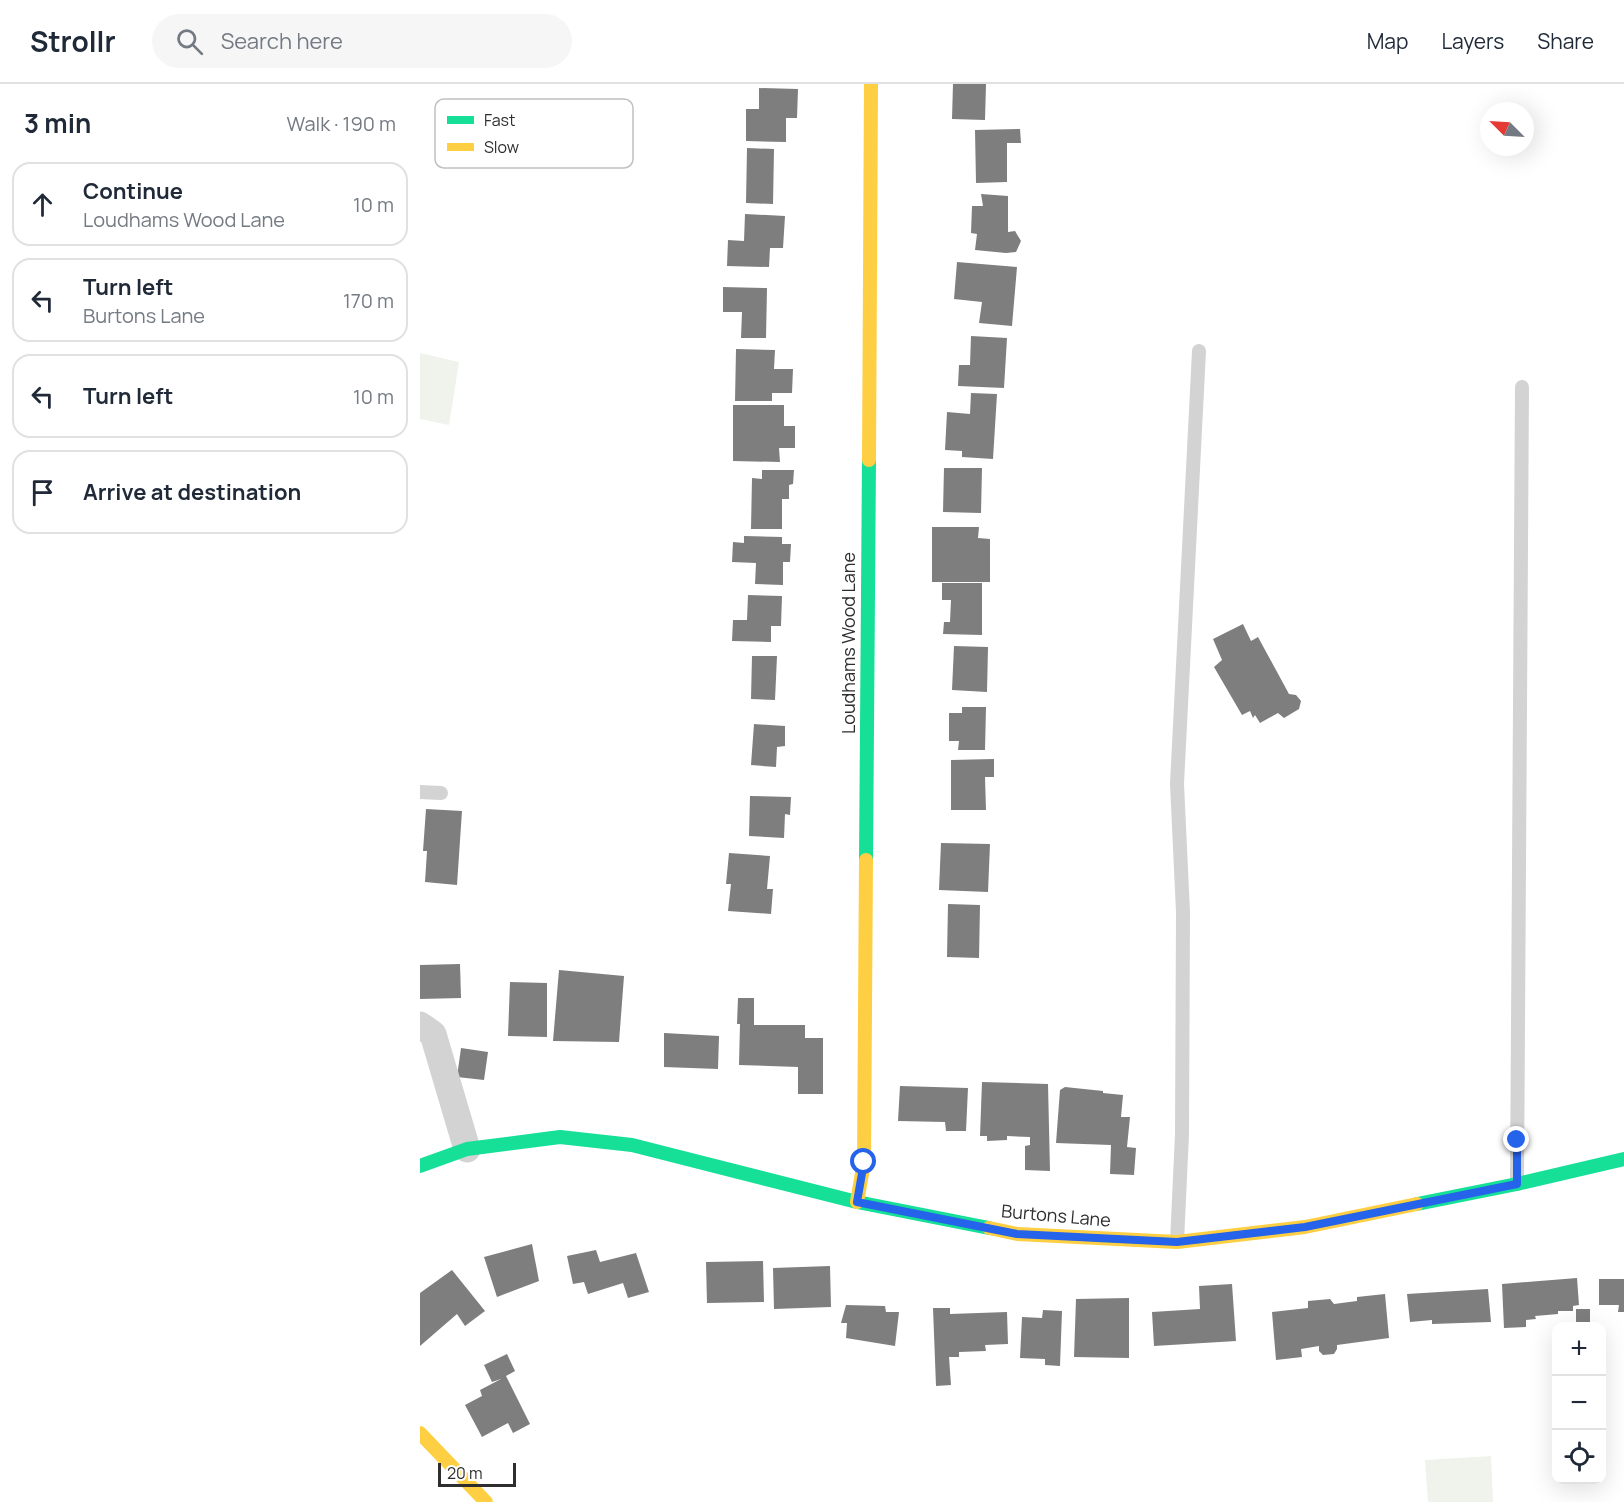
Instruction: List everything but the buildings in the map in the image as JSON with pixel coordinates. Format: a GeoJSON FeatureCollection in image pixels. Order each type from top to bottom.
{"type":"FeatureCollection","features":[{"type":"Feature","properties":{"kind":"street","name":"Loudhams Wood Lane"},"geometry":{"type":"LineString","coordinates":[[857,1202],[864,1162],[872,84]]}},
{"type":"Feature","properties":{"kind":"street"},"geometry":{"type":"LineString","coordinates":[[420,1025],[433,1034],[467,1149]]}},
{"type":"Feature","properties":{"kind":"street","name":"Burtons Lane"},"geometry":{"type":"LineString","coordinates":[[420,1166],[467,1149],[560,1137],[632,1145],[857,1202],[1017,1234],[1177,1242],[1305,1227],[1517,1184],[1624,1159]]}},
{"type":"Feature","properties":{"kind":"street"},"geometry":{"type":"LineString","coordinates":[[420,1433],[486,1502]]}},
{"type":"Feature","properties":{"kind":"lane"},"geometry":{"type":"LineString","coordinates":[[1177,1242],[1182,1134],[1183,912],[1178,784],[1199,351]]}},
{"type":"Feature","properties":{"kind":"lane"},"geometry":{"type":"LineString","coordinates":[[1517,1184],[1522,387]]}},
{"type":"Feature","properties":{"kind":"lane"},"geometry":{"type":"LineString","coordinates":[[420,792],[441,793]]}},
{"type":"Feature","properties":{"kind":"shaded area"},"geometry":{"type":"Polygon","coordinates":[[[420,353],[459,362],[449,425],[420,419],[420,353]]]}},
{"type":"Feature","properties":{"kind":"shaded area"},"geometry":{"type":"Polygon","coordinates":[[[1491,1456],[1493,1502],[1428,1502],[1425,1460],[1491,1456]]]}},
{"type":"Feature","properties":{"kind":"traffic: fast"},"geometry":{"type":"LineString","coordinates":[[866,860],[869,460]]}},
{"type":"Feature","properties":{"kind":"traffic: fast"},"geometry":{"type":"LineString","coordinates":[[420,1166],[467,1149],[560,1137],[632,1145],[857,1202],[989,1228]]}},
{"type":"Feature","properties":{"kind":"traffic: fast"},"geometry":{"type":"LineString","coordinates":[[1417,1204],[1624,1159]]}},
{"type":"Feature","properties":{"kind":"traffic: slow"},"geometry":{"type":"LineString","coordinates":[[869,460],[871,84]]}},
{"type":"Feature","properties":{"kind":"traffic: slow"},"geometry":{"type":"LineString","coordinates":[[857,1202],[864,1162],[866,860]]}},
{"type":"Feature","properties":{"kind":"traffic: slow"},"geometry":{"type":"LineString","coordinates":[[989,1228],[1017,1234],[1177,1242],[1305,1227],[1417,1204]]}},
{"type":"Feature","properties":{"kind":"traffic: slow"},"geometry":{"type":"LineString","coordinates":[[420,1433],[486,1502]]}},
{"type":"Feature","properties":{"kind":"route"},"geometry":{"type":"LineString","coordinates":[[864,1162],[857,1202],[1017,1234],[1177,1242],[1305,1227],[1517,1184],[1517,1140]]}}]}
